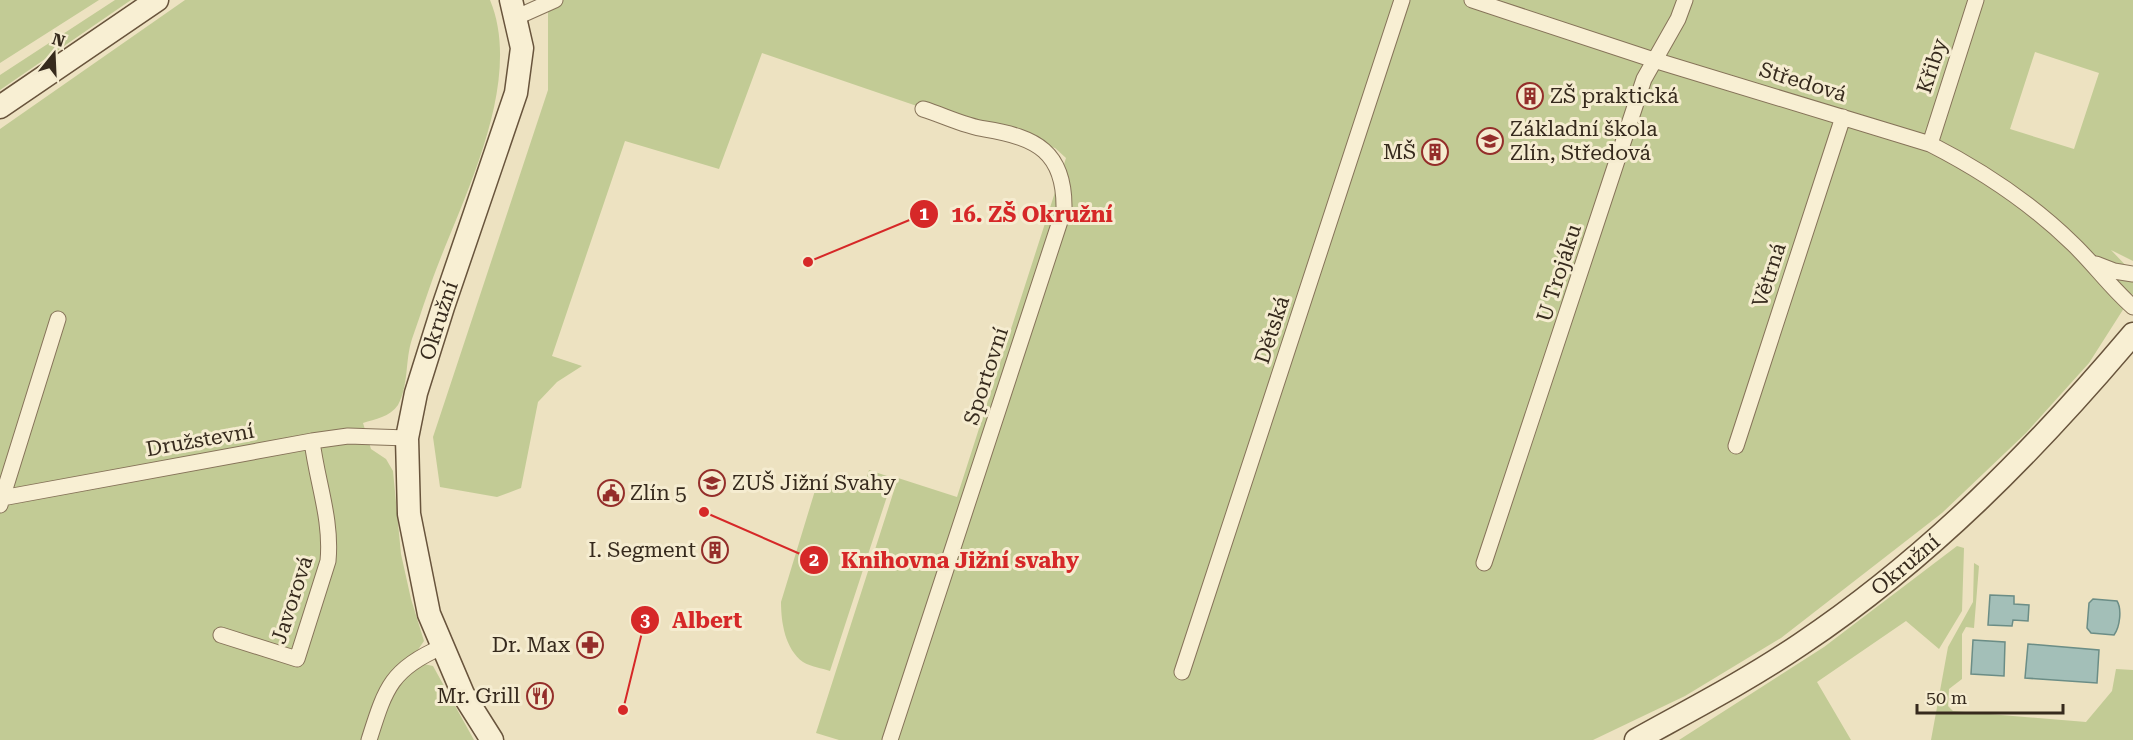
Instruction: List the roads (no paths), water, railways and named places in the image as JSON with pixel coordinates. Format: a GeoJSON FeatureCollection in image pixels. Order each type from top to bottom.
{"type":"FeatureCollection","features":[{"type":"Feature","properties":{"kind":"street"},"geometry":{"type":"LineString","coordinates":[[0,107],[157,0]]}},
{"type":"Feature","properties":{"kind":"street"},"geometry":{"type":"LineString","coordinates":[[514,9],[555,0]]}},
{"type":"Feature","properties":{"kind":"street","name":"Dětská"},"geometry":{"type":"LineString","coordinates":[[1182,672],[1402,0]]}},
{"type":"Feature","properties":{"kind":"street","name":"Středová"},"geometry":{"type":"LineString","coordinates":[[1472,0],[1654,60],[1930,144],[1956,158],[2031,207],[2091,262],[2133,307]]}},
{"type":"Feature","properties":{"kind":"street","name":"U Trojáku"},"geometry":{"type":"LineString","coordinates":[[1484,563],[1644,80],[1678,20],[1685,0]]}},
{"type":"Feature","properties":{"kind":"street","name":"Křiby"},"geometry":{"type":"LineString","coordinates":[[1930,144],[1976,0]]}},
{"type":"Feature","properties":{"kind":"street","name":"Okružní"},"geometry":{"type":"LineString","coordinates":[[492,740],[463,694],[429,614],[409,514],[407,438],[416,393],[443,307],[516,93],[522,48],[514,9]]}},
{"type":"Feature","properties":{"kind":"street","name":"Sportovní"},"geometry":{"type":"LineString","coordinates":[[890,740],[1064,208],[1065,183],[1054,159],[1034,142],[923,109]]}},
{"type":"Feature","properties":{"kind":"street","name":"Větrná"},"geometry":{"type":"LineString","coordinates":[[1736,446],[1843,117]]}},
{"type":"Feature","properties":{"kind":"street","name":"Středová"},"geometry":{"type":"LineString","coordinates":[[2091,262],[2114,271],[2133,274]]}},
{"type":"Feature","properties":{"kind":"street","name":"Družstevní"},"geometry":{"type":"LineString","coordinates":[[58,319],[1,501],[312,441],[348,436],[407,438]]}},
{"type":"Feature","properties":{"kind":"street","name":"Okružní"},"geometry":{"type":"LineString","coordinates":[[1636,740],[1734,686],[1802,644],[1919,555],[2021,458],[2130,344]]}},
{"type":"Feature","properties":{"kind":"street","name":"Javorová"},"geometry":{"type":"LineString","coordinates":[[221,635],[297,659],[328,561],[329,546],[324,497],[312,441]]}},
{"type":"Feature","properties":{"kind":"street"},"geometry":{"type":"LineString","coordinates":[[369,740],[381,702],[395,676],[422,655],[442,647]]}},
{"type":"Feature","properties":{"kind":"water"},"geometry":{"type":"Polygon","coordinates":[[[1990,595],[2014,596],[2014,604],[2029,605],[2028,621],[2013,620],[2012,626],[1988,625],[1990,595]]]}},
{"type":"Feature","properties":{"kind":"water"},"geometry":{"type":"Polygon","coordinates":[[[2093,599],[2117,601],[2120,618],[2114,635],[2091,633],[2087,628],[2089,603],[2093,599]]]}},
{"type":"Feature","properties":{"kind":"water"},"geometry":{"type":"Polygon","coordinates":[[[1973,640],[2005,642],[2004,676],[1971,674],[1973,640]]]}},
{"type":"Feature","properties":{"kind":"water"},"geometry":{"type":"Polygon","coordinates":[[[2028,644],[2099,650],[2097,683],[2025,678],[2028,644]]]}},
{"type":"Feature","properties":{"kind":"place","name":"ZŠ praktická"},"geometry":{"type":"Point","coordinates":[1530,96]}},
{"type":"Feature","properties":{"kind":"place","name":"Základní škola Zlín, Středová"},"geometry":{"type":"Point","coordinates":[1490,141]}},
{"type":"Feature","properties":{"kind":"place","name":"MŠ"},"geometry":{"type":"Point","coordinates":[1435,152]}},
{"type":"Feature","properties":{"kind":"place","name":"16. ZŠ Okružní"},"geometry":{"type":"Point","coordinates":[808,262]}},
{"type":"Feature","properties":{"kind":"place","name":"ZUŠ Jižní Svahy"},"geometry":{"type":"Point","coordinates":[712,483]}},
{"type":"Feature","properties":{"kind":"place","name":"Zlín 5"},"geometry":{"type":"Point","coordinates":[611,493]}},
{"type":"Feature","properties":{"kind":"place","name":"Knihovna Jižní svahy"},"geometry":{"type":"Point","coordinates":[704,512]}},
{"type":"Feature","properties":{"kind":"place","name":"I. Segment"},"geometry":{"type":"Point","coordinates":[715,550]}},
{"type":"Feature","properties":{"kind":"place","name":"Dr. Max"},"geometry":{"type":"Point","coordinates":[590,645]}},
{"type":"Feature","properties":{"kind":"place","name":"Mr. Grill"},"geometry":{"type":"Point","coordinates":[540,696]}},
{"type":"Feature","properties":{"kind":"place","name":"Albert"},"geometry":{"type":"Point","coordinates":[623,710]}}]}
